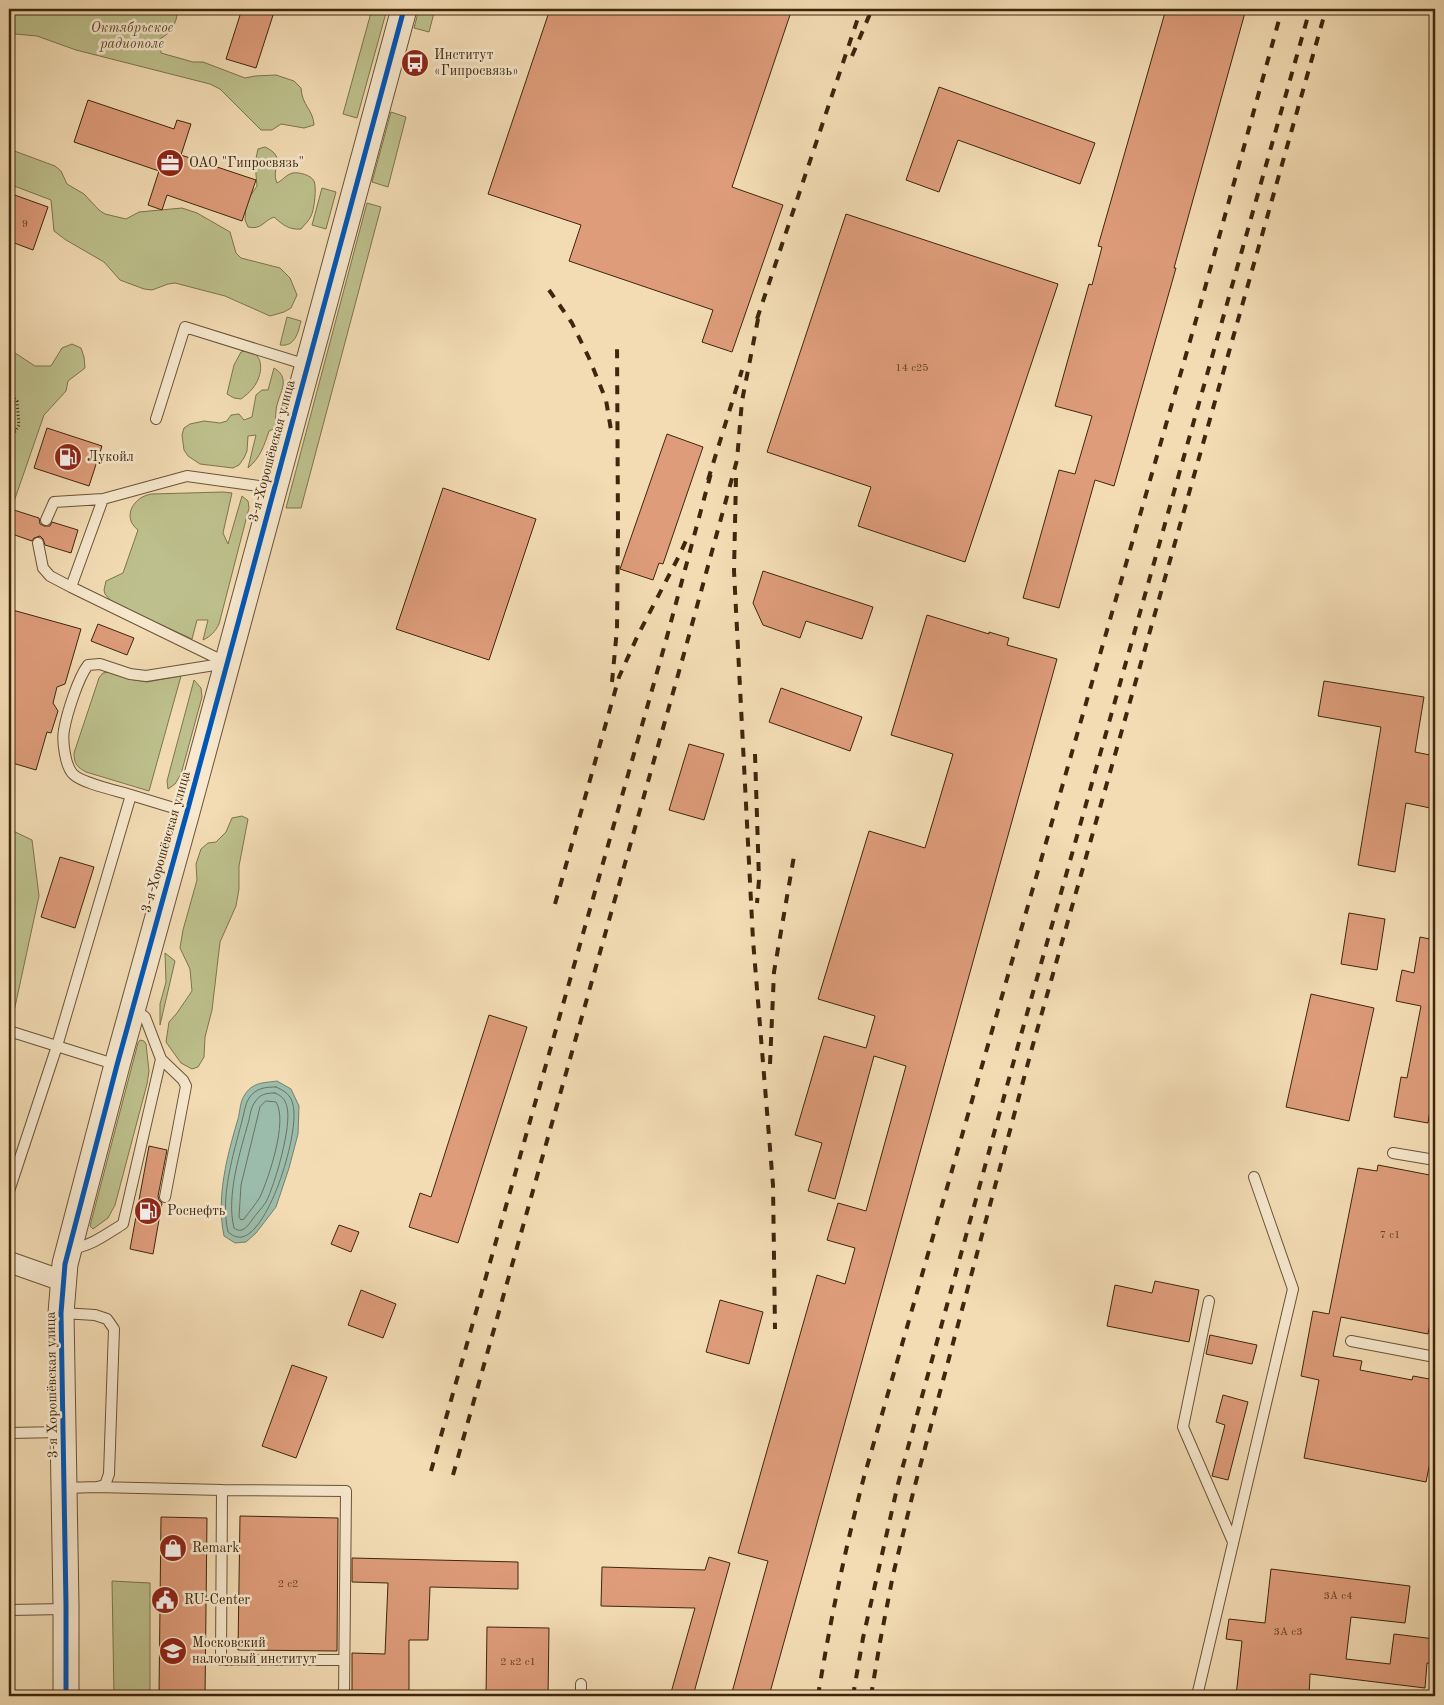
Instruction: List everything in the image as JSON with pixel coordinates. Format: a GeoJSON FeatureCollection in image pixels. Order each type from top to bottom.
{"type":"FeatureCollection","features":[{"type":"Feature","properties":{"kind":"street","name":"3-я Хорошёвская улица"},"geometry":{"type":"LineString","coordinates":[[66,1696],[65,1488],[61,1313],[62,1281],[68,1249],[161,900],[187,812],[404,9]]}},
{"type":"Feature","properties":{"kind":"street"},"geometry":{"type":"LineString","coordinates":[[9,1262],[62,1281]]}},
{"type":"Feature","properties":{"kind":"lane"},"geometry":{"type":"LineString","coordinates":[[156,419],[185,327],[307,365]]}},
{"type":"Feature","properties":{"kind":"lane"},"geometry":{"type":"LineString","coordinates":[[46,520],[54,502],[103,498],[187,476],[274,488]]}},
{"type":"Feature","properties":{"kind":"lane"},"geometry":{"type":"LineString","coordinates":[[71,587],[103,498]]}},
{"type":"Feature","properties":{"kind":"lane"},"geometry":{"type":"LineString","coordinates":[[38,543],[43,568],[50,576],[227,663]]}},
{"type":"Feature","properties":{"kind":"lane"},"geometry":{"type":"LineString","coordinates":[[187,812],[82,780],[72,774],[64,744],[64,730],[82,674],[88,665],[100,664],[130,674],[146,676],[227,663]]}},
{"type":"Feature","properties":{"kind":"lane"},"geometry":{"type":"LineString","coordinates":[[9,1190],[57,1046],[131,795]]}},
{"type":"Feature","properties":{"kind":"lane"},"geometry":{"type":"LineString","coordinates":[[133,1008],[145,1018],[161,1059],[183,1080],[186,1086],[165,1197]]}},
{"type":"Feature","properties":{"kind":"lane"},"geometry":{"type":"LineString","coordinates":[[9,1032],[117,1064]]}},
{"type":"Feature","properties":{"kind":"lane"},"geometry":{"type":"LineString","coordinates":[[68,1249],[82,1248],[122,1224],[161,1059]]}},
{"type":"Feature","properties":{"kind":"lane"},"geometry":{"type":"LineString","coordinates":[[1393,1153],[1435,1160]]}},
{"type":"Feature","properties":{"kind":"lane"},"geometry":{"type":"LineString","coordinates":[[1197,1696],[1293,1289],[1254,1177]]}},
{"type":"Feature","properties":{"kind":"lane"},"geometry":{"type":"LineString","coordinates":[[1209,1301],[1183,1427],[1233,1542]]}},
{"type":"Feature","properties":{"kind":"lane"},"geometry":{"type":"LineString","coordinates":[[61,1313],[95,1314],[107,1319],[114,1329],[109,1474],[105,1485],[97,1487]]}},
{"type":"Feature","properties":{"kind":"lane"},"geometry":{"type":"LineString","coordinates":[[1351,1341],[1435,1357]]}},
{"type":"Feature","properties":{"kind":"lane"},"geometry":{"type":"LineString","coordinates":[[9,1432],[64,1432]]}},
{"type":"Feature","properties":{"kind":"lane"},"geometry":{"type":"LineString","coordinates":[[65,1488],[346,1491],[344,1696]]}},
{"type":"Feature","properties":{"kind":"lane"},"geometry":{"type":"LineString","coordinates":[[222,1490],[221,1660],[344,1660]]}},
{"type":"Feature","properties":{"kind":"lane"},"geometry":{"type":"LineString","coordinates":[[9,1610],[66,1609]]}},
{"type":"Feature","properties":{"kind":"lane"},"geometry":{"type":"LineString","coordinates":[[580,1684],[581,1696]]}},
{"type":"Feature","properties":{"kind":"path"},"geometry":{"type":"LineString","coordinates":[[9,394],[17,401],[20,425],[9,441]]}},
{"type":"Feature","properties":{"kind":"path"},"geometry":{"type":"LineString","coordinates":[[9,434],[20,425]]}},
{"type":"Feature","properties":{"kind":"green space","name":"Октябрьское радиополе"},"geometry":{"type":"Polygon","coordinates":[[[9,9],[172,9],[177,16],[171,30],[160,39],[161,53],[193,62],[203,62],[245,78],[276,75],[294,81],[301,88],[303,99],[312,115],[314,125],[304,128],[281,124],[272,130],[261,130],[220,89],[210,84],[76,50],[37,36],[15,34],[9,38],[9,9]]]}},
{"type":"Feature","properties":{"kind":"green space"},"geometry":{"type":"Polygon","coordinates":[[[372,9],[387,9],[357,118],[343,114],[372,9]]]}},
{"type":"Feature","properties":{"kind":"green space"},"geometry":{"type":"Polygon","coordinates":[[[419,9],[435,9],[429,32],[414,28],[419,9]]]}},
{"type":"Feature","properties":{"kind":"green space"},"geometry":{"type":"Polygon","coordinates":[[[391,112],[406,117],[388,187],[372,182],[391,112]]]}},
{"type":"Feature","properties":{"kind":"green space"},"geometry":{"type":"Polygon","coordinates":[[[265,147],[276,155],[275,177],[277,183],[293,173],[308,176],[314,181],[315,193],[312,213],[301,229],[293,229],[286,226],[274,217],[259,226],[248,227],[245,220],[246,202],[257,186],[255,163],[258,149],[265,147]]]}},
{"type":"Feature","properties":{"kind":"green space"},"geometry":{"type":"Polygon","coordinates":[[[9,149],[55,166],[61,171],[67,184],[84,194],[105,214],[126,219],[139,212],[182,208],[197,213],[230,232],[236,253],[241,258],[280,268],[290,278],[297,295],[291,308],[270,316],[225,296],[175,283],[152,290],[120,280],[104,262],[54,231],[51,200],[9,184],[9,149]]]}},
{"type":"Feature","properties":{"kind":"green space"},"geometry":{"type":"Polygon","coordinates":[[[322,188],[336,192],[326,229],[312,225],[322,188]]]}},
{"type":"Feature","properties":{"kind":"green space"},"geometry":{"type":"Polygon","coordinates":[[[367,203],[381,207],[301,508],[286,508],[367,203]]]}},
{"type":"Feature","properties":{"kind":"green space"},"geometry":{"type":"Polygon","coordinates":[[[287,317],[301,321],[295,338],[289,344],[280,345],[287,317]]]}},
{"type":"Feature","properties":{"kind":"green space"},"geometry":{"type":"Polygon","coordinates":[[[72,344],[81,348],[85,368],[68,381],[66,391],[44,415],[9,516],[9,349],[35,366],[51,366],[62,348],[72,344]]]}},
{"type":"Feature","properties":{"kind":"green space"},"geometry":{"type":"Polygon","coordinates":[[[248,350],[254,353],[260,361],[259,377],[253,388],[246,395],[241,399],[234,398],[227,394],[234,365],[241,352],[248,350]]]}},
{"type":"Feature","properties":{"kind":"green space"},"geometry":{"type":"Polygon","coordinates":[[[274,368],[280,372],[283,382],[276,411],[276,428],[269,431],[256,460],[248,468],[256,435],[248,436],[247,451],[244,458],[239,465],[233,468],[200,464],[188,456],[184,450],[182,435],[184,428],[190,424],[204,421],[220,423],[227,421],[231,415],[239,414],[244,420],[252,417],[256,395],[262,390],[268,390],[274,368]]]}},
{"type":"Feature","properties":{"kind":"green space"},"geometry":{"type":"Polygon","coordinates":[[[232,493],[223,533],[228,544],[242,496],[248,501],[249,508],[219,624],[213,634],[203,640],[208,620],[197,620],[192,639],[112,602],[105,594],[106,581],[123,573],[138,530],[130,519],[130,513],[135,503],[152,494],[232,493]]]}},
{"type":"Feature","properties":{"kind":"green space"},"geometry":{"type":"Polygon","coordinates":[[[109,672],[129,679],[147,682],[181,676],[149,791],[86,772],[75,763],[74,753],[99,678],[103,673],[109,672]]]}},
{"type":"Feature","properties":{"kind":"green space"},"geometry":{"type":"Polygon","coordinates":[[[194,680],[201,688],[202,697],[181,774],[175,784],[168,789],[167,781],[194,680]]]}},
{"type":"Feature","properties":{"kind":"green space"},"geometry":{"type":"Polygon","coordinates":[[[242,816],[248,819],[239,866],[239,889],[236,906],[220,942],[212,1010],[205,1037],[204,1057],[198,1067],[192,1069],[181,1063],[166,1042],[169,1022],[192,991],[190,969],[180,948],[197,880],[196,864],[201,849],[208,843],[216,842],[226,832],[232,818],[242,816]]]}},
{"type":"Feature","properties":{"kind":"green space"},"geometry":{"type":"Polygon","coordinates":[[[9,829],[32,840],[39,896],[13,1016],[9,1015],[9,829]]]}},
{"type":"Feature","properties":{"kind":"green space"},"geometry":{"type":"Polygon","coordinates":[[[165,953],[175,961],[160,1025],[160,1004],[166,982],[165,953]]]}},
{"type":"Feature","properties":{"kind":"green space"},"geometry":{"type":"Polygon","coordinates":[[[140,1040],[146,1044],[149,1071],[147,1084],[115,1205],[108,1218],[93,1229],[90,1226],[140,1040]]]}},
{"type":"Feature","properties":{"kind":"green space"},"geometry":{"type":"Polygon","coordinates":[[[112,1581],[150,1583],[150,1696],[114,1696],[112,1581]]]}},
{"type":"Feature","properties":{"kind":"water"},"geometry":{"type":"Polygon","coordinates":[[[277,1081],[291,1089],[299,1106],[298,1134],[276,1207],[256,1233],[246,1242],[235,1243],[224,1236],[221,1206],[224,1177],[241,1104],[247,1091],[254,1086],[277,1081]]]}},
{"type":"Feature","properties":{"kind":"building"},"geometry":{"type":"Polygon","coordinates":[[[242,9],[275,9],[256,68],[226,59],[242,9]]]}},
{"type":"Feature","properties":{"kind":"building"},"geometry":{"type":"Polygon","coordinates":[[[550,9],[792,9],[732,187],[783,205],[732,352],[702,342],[713,310],[569,261],[581,225],[488,194],[550,9]]]}},
{"type":"Feature","properties":{"kind":"building"},"geometry":{"type":"Polygon","coordinates":[[[1166,9],[1246,9],[1174,268],[1176,268],[1114,486],[1095,480],[1059,608],[1023,598],[1059,470],[1075,474],[1092,416],[1055,406],[1089,284],[1092,285],[1102,247],[1098,246],[1166,9]]]}},
{"type":"Feature","properties":{"kind":"building"},"geometry":{"type":"Polygon","coordinates":[[[939,87],[1095,143],[1080,184],[958,140],[939,192],[906,180],[939,87]]]}},
{"type":"Feature","properties":{"kind":"building","name":"ОАО \"Гипросвязь\""},"geometry":{"type":"Polygon","coordinates":[[[88,100],[174,129],[177,120],[191,124],[181,155],[256,180],[242,221],[167,195],[162,210],[148,205],[159,171],[74,142],[88,100]]]}},
{"type":"Feature","properties":{"kind":"building"},"geometry":{"type":"Polygon","coordinates":[[[9,193],[48,207],[33,250],[9,241],[9,193]]]}},
{"type":"Feature","properties":{"kind":"building"},"geometry":{"type":"Polygon","coordinates":[[[846,214],[1058,284],[965,562],[858,526],[871,487],[767,452],[846,214]]]}},
{"type":"Feature","properties":{"kind":"building","name":"Лукойл"},"geometry":{"type":"Polygon","coordinates":[[[47,428],[102,446],[89,486],[34,468],[47,428]]]}},
{"type":"Feature","properties":{"kind":"building"},"geometry":{"type":"Polygon","coordinates":[[[667,434],[703,447],[663,564],[659,563],[653,580],[620,569],[667,434]]]}},
{"type":"Feature","properties":{"kind":"building"},"geometry":{"type":"Polygon","coordinates":[[[443,488],[536,519],[489,660],[396,629],[443,488]]]}},
{"type":"Feature","properties":{"kind":"building"},"geometry":{"type":"Polygon","coordinates":[[[14,510],[39,518],[40,524],[44,526],[50,526],[52,522],[78,530],[71,553],[45,545],[40,536],[32,541],[9,533],[14,510]]]}},
{"type":"Feature","properties":{"kind":"building"},"geometry":{"type":"Polygon","coordinates":[[[763,571],[873,607],[862,639],[806,621],[800,638],[763,625],[753,603],[763,571]]]}},
{"type":"Feature","properties":{"kind":"building"},"geometry":{"type":"Polygon","coordinates":[[[9,609],[81,629],[65,684],[57,687],[53,703],[58,711],[51,733],[47,732],[36,770],[9,762],[9,609]]]}},
{"type":"Feature","properties":{"kind":"building"},"geometry":{"type":"Polygon","coordinates":[[[927,615],[989,634],[989,632],[1009,638],[1007,645],[1057,659],[769,1696],[731,1696],[768,1561],[738,1553],[817,1275],[845,1284],[855,1248],[827,1240],[838,1203],[866,1211],[906,1066],[874,1056],[835,1199],[808,1191],[822,1143],[795,1135],[824,1036],[866,1048],[875,1016],[818,999],[869,831],[925,848],[953,754],[891,735],[927,615]]]}},
{"type":"Feature","properties":{"kind":"building"},"geometry":{"type":"Polygon","coordinates":[[[98,624],[134,638],[127,655],[91,641],[98,624]]]}},
{"type":"Feature","properties":{"kind":"building"},"geometry":{"type":"Polygon","coordinates":[[[1324,681],[1424,697],[1415,752],[1435,756],[1435,809],[1406,803],[1395,872],[1358,865],[1381,727],[1318,716],[1324,681]]]}},
{"type":"Feature","properties":{"kind":"building"},"geometry":{"type":"Polygon","coordinates":[[[781,688],[862,717],[850,751],[769,722],[781,688]]]}},
{"type":"Feature","properties":{"kind":"building"},"geometry":{"type":"Polygon","coordinates":[[[689,744],[724,754],[704,820],[669,810],[689,744]]]}},
{"type":"Feature","properties":{"kind":"building"},"geometry":{"type":"Polygon","coordinates":[[[60,857],[94,867],[75,928],[41,917],[60,857]]]}},
{"type":"Feature","properties":{"kind":"building"},"geometry":{"type":"Polygon","coordinates":[[[1349,913],[1385,919],[1377,970],[1341,964],[1349,913]]]}},
{"type":"Feature","properties":{"kind":"building"},"geometry":{"type":"Polygon","coordinates":[[[1420,937],[1435,940],[1435,1080],[1428,1123],[1394,1117],[1401,1077],[1407,1078],[1421,1006],[1396,1001],[1402,970],[1414,973],[1420,937]]]}},
{"type":"Feature","properties":{"kind":"building"},"geometry":{"type":"Polygon","coordinates":[[[1311,994],[1374,1008],[1349,1121],[1286,1107],[1311,994]]]}},
{"type":"Feature","properties":{"kind":"building"},"geometry":{"type":"Polygon","coordinates":[[[489,1015],[527,1027],[458,1243],[409,1227],[420,1193],[431,1197],[489,1015]]]}},
{"type":"Feature","properties":{"kind":"building"},"geometry":{"type":"Polygon","coordinates":[[[149,1146],[167,1150],[158,1196],[162,1203],[153,1254],[130,1249],[149,1146]]]}},
{"type":"Feature","properties":{"kind":"building"},"geometry":{"type":"Polygon","coordinates":[[[1378,1165],[1435,1176],[1435,1298],[1428,1334],[1341,1317],[1333,1356],[1362,1361],[1360,1370],[1412,1380],[1413,1376],[1435,1380],[1435,1438],[1426,1482],[1304,1458],[1319,1380],[1301,1376],[1313,1311],[1329,1314],[1358,1168],[1377,1171],[1378,1165]]]}},
{"type":"Feature","properties":{"kind":"building"},"geometry":{"type":"Polygon","coordinates":[[[339,1225],[359,1232],[351,1252],[331,1244],[339,1225]]]}},
{"type":"Feature","properties":{"kind":"building"},"geometry":{"type":"Polygon","coordinates":[[[1155,1281],[1199,1290],[1189,1342],[1107,1326],[1115,1285],[1152,1293],[1155,1281]]]}},
{"type":"Feature","properties":{"kind":"building"},"geometry":{"type":"Polygon","coordinates":[[[361,1290],[396,1304],[383,1338],[348,1325],[361,1290]]]}},
{"type":"Feature","properties":{"kind":"building"},"geometry":{"type":"Polygon","coordinates":[[[720,1300],[763,1312],[749,1364],[706,1352],[720,1300]]]}},
{"type":"Feature","properties":{"kind":"building"},"geometry":{"type":"Polygon","coordinates":[[[1210,1335],[1257,1345],[1252,1364],[1206,1354],[1210,1335]]]}},
{"type":"Feature","properties":{"kind":"building"},"geometry":{"type":"Polygon","coordinates":[[[292,1365],[327,1377],[296,1458],[262,1446],[292,1365]]]}},
{"type":"Feature","properties":{"kind":"building"},"geometry":{"type":"Polygon","coordinates":[[[1223,1395],[1248,1402],[1228,1480],[1212,1476],[1225,1425],[1216,1422],[1223,1395]]]}},
{"type":"Feature","properties":{"kind":"building"},"geometry":{"type":"Polygon","coordinates":[[[240,1516],[338,1518],[337,1651],[238,1650],[240,1516]]]}},
{"type":"Feature","properties":{"kind":"building"},"geometry":{"type":"Polygon","coordinates":[[[161,1517],[207,1518],[205,1696],[159,1696],[161,1517]]]}},
{"type":"Feature","properties":{"kind":"building"},"geometry":{"type":"Polygon","coordinates":[[[709,1557],[730,1563],[693,1696],[670,1696],[695,1608],[601,1606],[602,1567],[705,1570],[709,1557]]]}},
{"type":"Feature","properties":{"kind":"building"},"geometry":{"type":"Polygon","coordinates":[[[352,1558],[518,1562],[518,1589],[430,1587],[428,1640],[409,1640],[409,1696],[352,1696],[352,1653],[385,1654],[388,1583],[352,1582],[352,1558]]]}},
{"type":"Feature","properties":{"kind":"building"},"geometry":{"type":"Polygon","coordinates":[[[1271,1569],[1410,1586],[1405,1623],[1351,1617],[1346,1659],[1390,1664],[1394,1634],[1435,1639],[1435,1664],[1427,1663],[1425,1688],[1310,1674],[1309,1696],[1236,1696],[1242,1641],[1226,1639],[1229,1619],[1265,1623],[1271,1569]]]}},
{"type":"Feature","properties":{"kind":"building"},"geometry":{"type":"Polygon","coordinates":[[[487,1627],[549,1628],[548,1696],[486,1696],[487,1627]]]}},
{"type":"Feature","properties":{"kind":"railway"},"geometry":{"type":"LineString","coordinates":[[757,319],[861,9]]}},
{"type":"Feature","properties":{"kind":"railway"},"geometry":{"type":"LineString","coordinates":[[852,56],[872,9]]}},
{"type":"Feature","properties":{"kind":"railway"},"geometry":{"type":"LineString","coordinates":[[818,1696],[838,1586],[864,1477],[1200,306],[1282,9]]}},
{"type":"Feature","properties":{"kind":"railway"},"geometry":{"type":"LineString","coordinates":[[853,1696],[863,1638],[898,1484],[1019,1042],[1310,9]]}},
{"type":"Feature","properties":{"kind":"railway"},"geometry":{"type":"LineString","coordinates":[[871,1696],[893,1575],[914,1489],[1032,1048],[1326,9]]}},
{"type":"Feature","properties":{"kind":"railway"},"geometry":{"type":"LineString","coordinates":[[549,290],[572,323],[589,358],[606,400],[612,436]]}},
{"type":"Feature","properties":{"kind":"railway"},"geometry":{"type":"LineString","coordinates":[[453,1475],[737,460],[742,401],[759,314]]}},
{"type":"Feature","properties":{"kind":"railway"},"geometry":{"type":"LineString","coordinates":[[612,682],[617,629],[617,343]]}},
{"type":"Feature","properties":{"kind":"railway"},"geometry":{"type":"LineString","coordinates":[[708,480],[742,370]]}},
{"type":"Feature","properties":{"kind":"railway"},"geometry":{"type":"LineString","coordinates":[[431,1471],[665,644],[711,473]]}},
{"type":"Feature","properties":{"kind":"railway"},"geometry":{"type":"LineString","coordinates":[[736,478],[734,571],[753,940],[773,1185],[775,1329]]}},
{"type":"Feature","properties":{"kind":"railway"},"geometry":{"type":"LineString","coordinates":[[555,904],[619,677],[689,534]]}},
{"type":"Feature","properties":{"kind":"railway"},"geometry":{"type":"LineString","coordinates":[[755,754],[759,880],[757,903]]}},
{"type":"Feature","properties":{"kind":"railway"},"geometry":{"type":"LineString","coordinates":[[770,1064],[774,972],[794,856]]}},
{"type":"Feature","properties":{"kind":"cycle path"},"geometry":{"type":"LineString","coordinates":[[66,1696],[61,1313],[65,1264],[117,1065],[404,9]]}},
{"type":"Feature","properties":{"kind":"place","name":"Институт «Гипросвязь»"},"geometry":{"type":"Point","coordinates":[415,63]}},
{"type":"Feature","properties":{"kind":"place","name":"ОАО \"Гипросвязь\""},"geometry":{"type":"Point","coordinates":[170,163]}},
{"type":"Feature","properties":{"kind":"place","name":"Лукойл"},"geometry":{"type":"Point","coordinates":[68,457]}},
{"type":"Feature","properties":{"kind":"place","name":"Роснефть"},"geometry":{"type":"Point","coordinates":[148,1211]}},
{"type":"Feature","properties":{"kind":"place","name":"Remark"},"geometry":{"type":"Point","coordinates":[173,1548]}},
{"type":"Feature","properties":{"kind":"place","name":"RU-Center"},"geometry":{"type":"Point","coordinates":[165,1600]}},
{"type":"Feature","properties":{"kind":"place","name":"Московский налоговый институт"},"geometry":{"type":"Point","coordinates":[173,1651]}}]}
